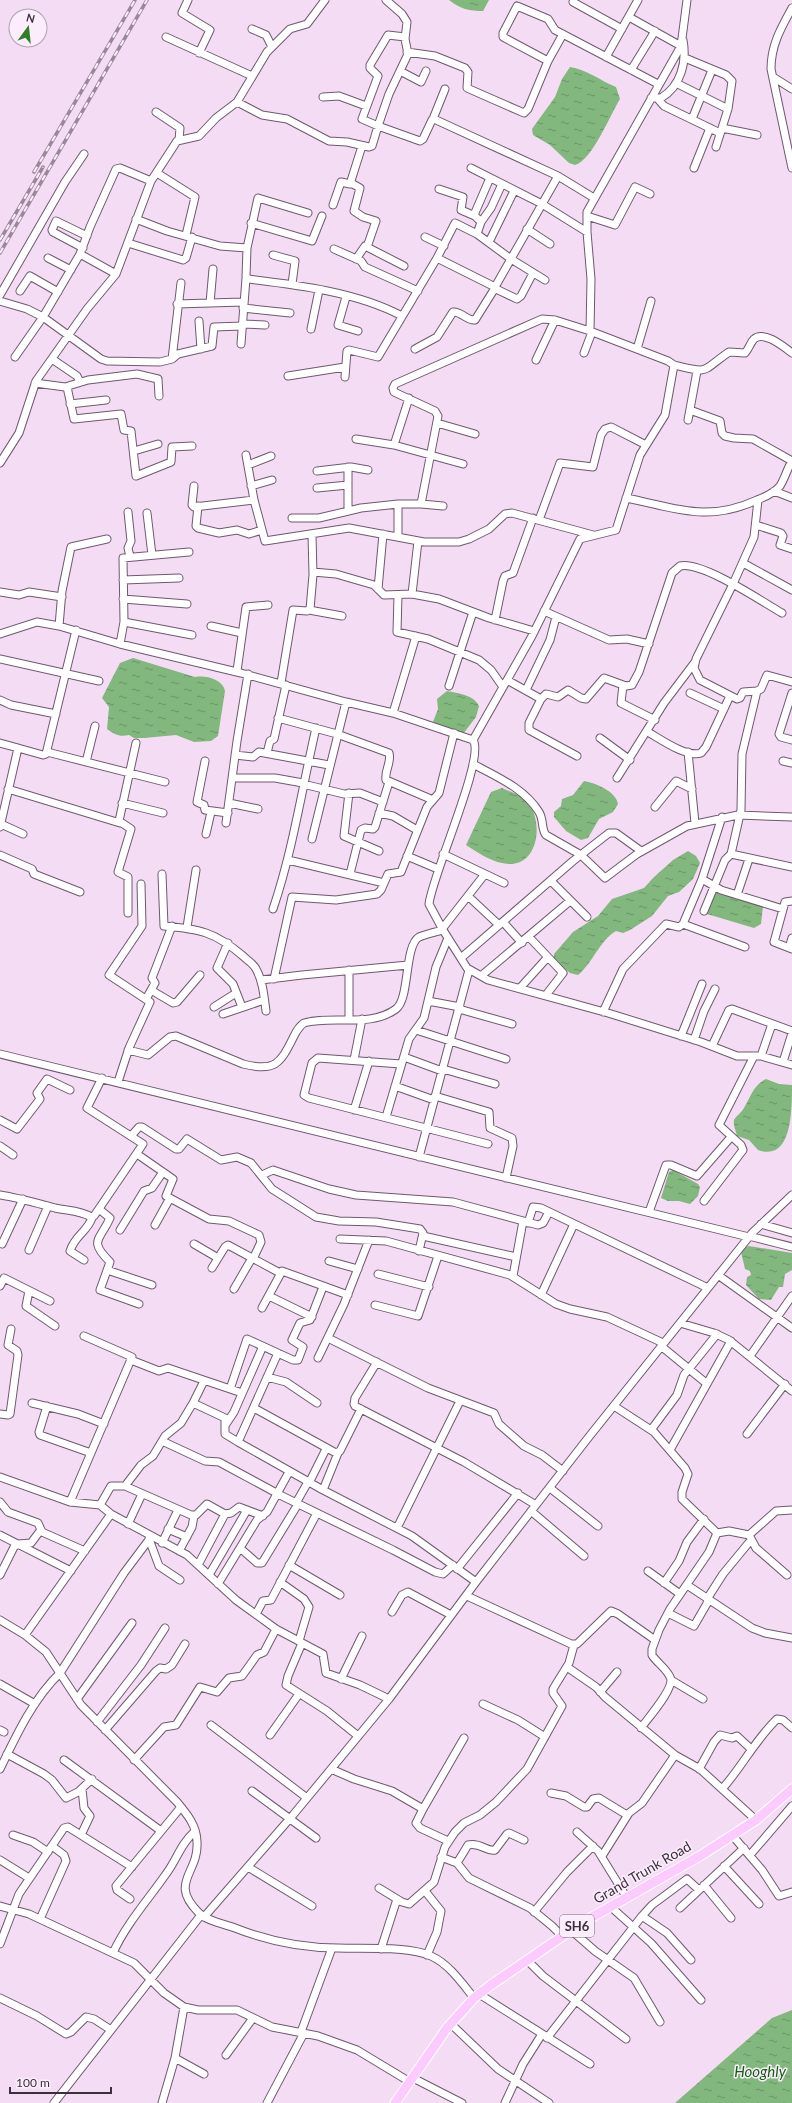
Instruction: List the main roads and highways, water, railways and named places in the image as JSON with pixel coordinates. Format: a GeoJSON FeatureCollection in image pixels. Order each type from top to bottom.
{"type":"FeatureCollection","features":[{"type":"Feature","properties":{"kind":"main road","name":"Grand Trunk Road"},"geometry":{"type":"LineString","coordinates":[[395,2103],[450,2024],[477,1996],[571,1930],[732,1836],[756,1820],[792,1789]]}},
{"type":"Feature","properties":{"kind":"water"},"geometry":{"type":"Polygon","coordinates":[[[449,0],[489,0],[483,11],[474,11],[457,6],[449,0]]]}},
{"type":"Feature","properties":{"kind":"water"},"geometry":{"type":"Polygon","coordinates":[[[570,67],[588,73],[616,87],[620,99],[588,155],[581,162],[575,165],[569,163],[550,145],[533,135],[532,129],[555,97],[562,79],[570,67]]]}},
{"type":"Feature","properties":{"kind":"water"},"geometry":{"type":"Polygon","coordinates":[[[133,658],[195,677],[208,677],[221,683],[225,691],[218,736],[211,741],[194,742],[176,735],[134,738],[129,735],[118,735],[107,729],[109,707],[102,698],[120,663],[133,658]]]}},
{"type":"Feature","properties":{"kind":"water"},"geometry":{"type":"Polygon","coordinates":[[[447,691],[470,697],[477,702],[479,706],[476,717],[463,734],[433,722],[438,709],[437,699],[447,691]]]}},
{"type":"Feature","properties":{"kind":"water"},"geometry":{"type":"Polygon","coordinates":[[[584,781],[604,788],[613,795],[618,804],[613,812],[599,819],[588,838],[581,840],[566,831],[554,817],[554,812],[561,806],[562,799],[573,795],[584,781]]]}},
{"type":"Feature","properties":{"kind":"water"},"geometry":{"type":"Polygon","coordinates":[[[502,788],[517,794],[529,804],[534,813],[536,824],[534,845],[530,854],[523,860],[514,864],[502,863],[493,860],[466,845],[491,792],[502,788]]]}},
{"type":"Feature","properties":{"kind":"water"},"geometry":{"type":"Polygon","coordinates":[[[688,851],[696,856],[700,863],[693,879],[679,892],[668,896],[652,916],[630,930],[623,933],[616,931],[610,935],[578,975],[570,973],[554,960],[554,954],[573,932],[598,916],[612,899],[644,888],[673,860],[688,851]]]}},
{"type":"Feature","properties":{"kind":"water"},"geometry":{"type":"Polygon","coordinates":[[[716,891],[763,906],[761,924],[754,928],[707,914],[706,913],[716,891]]]}},
{"type":"Feature","properties":{"kind":"water"},"geometry":{"type":"Polygon","coordinates":[[[766,1079],[779,1084],[792,1085],[788,1132],[784,1142],[778,1149],[769,1152],[758,1150],[749,1140],[737,1136],[734,1126],[734,1120],[744,1108],[755,1088],[766,1079]]]}},
{"type":"Feature","properties":{"kind":"water"},"geometry":{"type":"Polygon","coordinates":[[[673,1170],[698,1184],[700,1187],[698,1196],[690,1204],[679,1201],[668,1201],[661,1198],[669,1172],[673,1170]]]}},
{"type":"Feature","properties":{"kind":"water"},"geometry":{"type":"Polygon","coordinates":[[[749,1246],[792,1253],[792,1270],[785,1274],[783,1287],[779,1287],[771,1300],[759,1299],[746,1285],[747,1277],[751,1275],[750,1271],[745,1269],[741,1252],[745,1247],[749,1246]]]}},
{"type":"Feature","properties":{"kind":"water","name":"Hooghly"},"geometry":{"type":"Polygon","coordinates":[[[792,2010],[792,2103],[675,2103],[772,2018],[792,2010]]]}},
{"type":"Feature","properties":{"kind":"railway"},"geometry":{"type":"LineString","coordinates":[[34,172],[135,0]]}},
{"type":"Feature","properties":{"kind":"railway"},"geometry":{"type":"LineString","coordinates":[[0,253],[147,0]]}},
{"type":"Feature","properties":{"kind":"railway"},"geometry":{"type":"LineString","coordinates":[[0,240],[43,167]]}}]}
